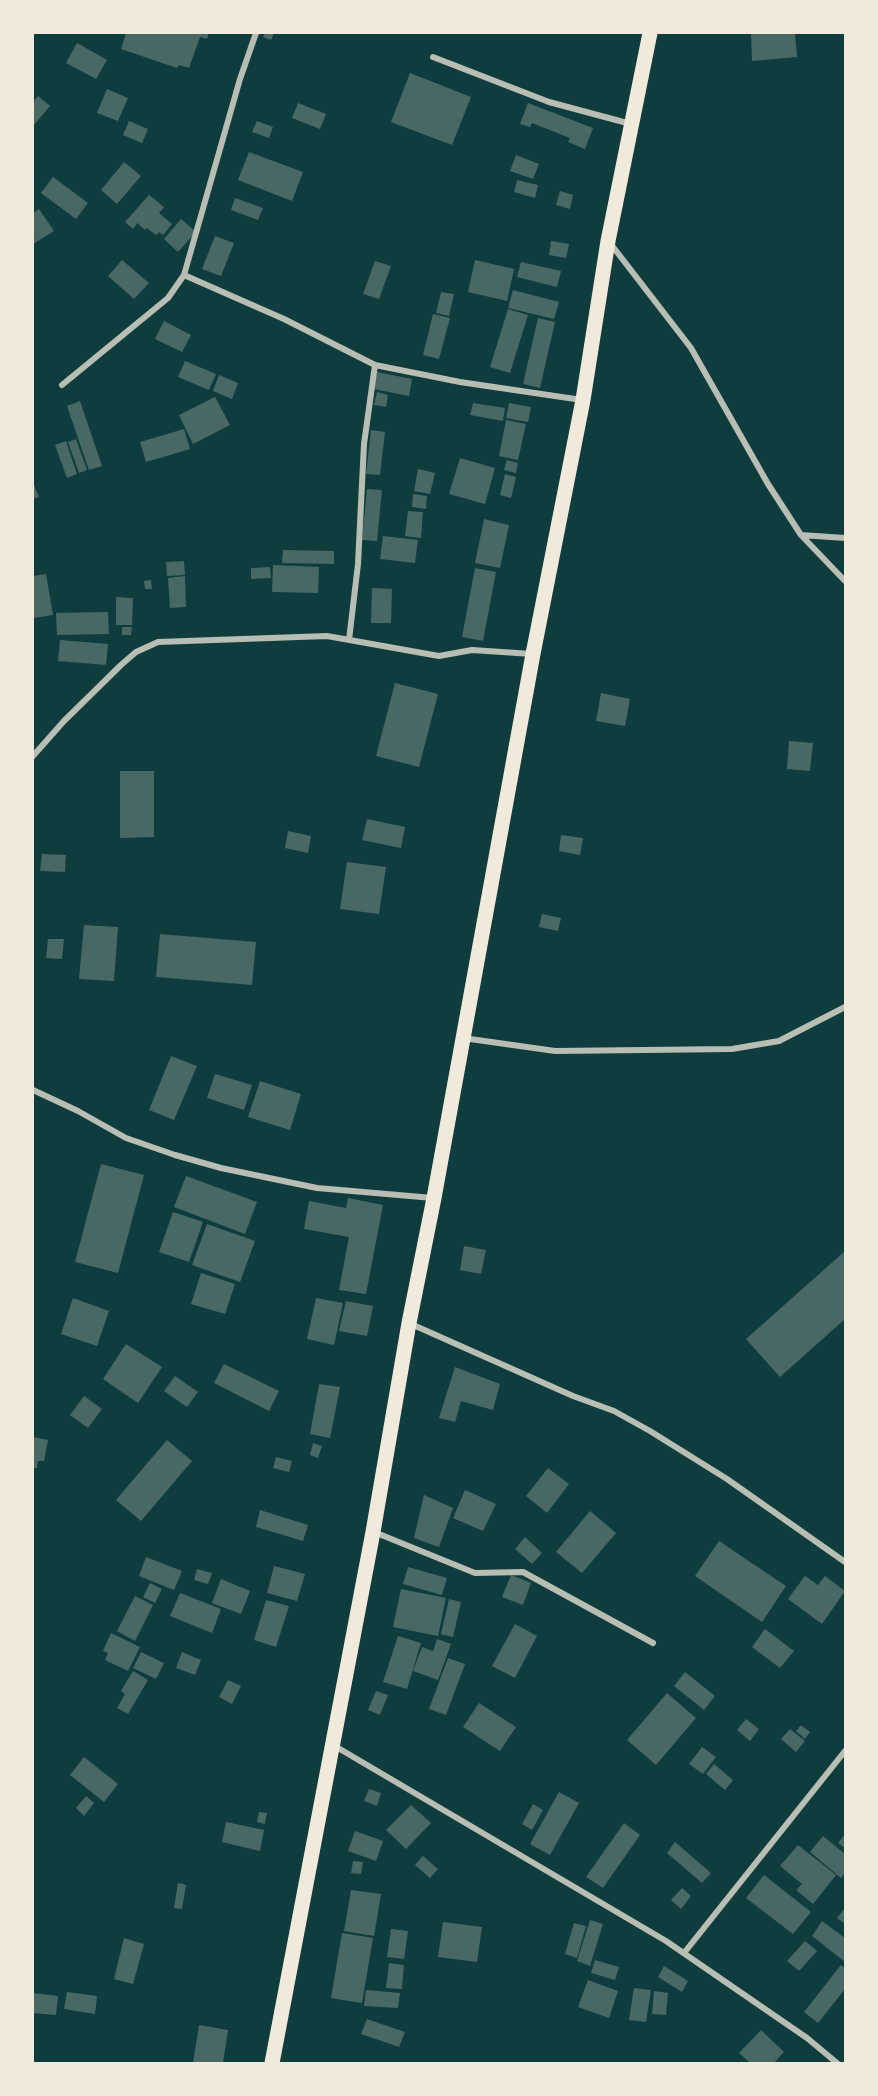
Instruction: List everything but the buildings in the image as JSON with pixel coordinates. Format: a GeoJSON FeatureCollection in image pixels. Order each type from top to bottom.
{"type":"FeatureCollection","features":[{"type":"Feature","properties":{"kind":"main road"},"geometry":{"type":"LineString","coordinates":[[272,2063],[374,1532],[409,1323],[434,1198],[533,654],[583,400],[608,241],[650,33]]}},
{"type":"Feature","properties":{"kind":"street"},"geometry":{"type":"LineString","coordinates":[[62,385],[168,298],[184,275],[240,79],[256,33]]}},
{"type":"Feature","properties":{"kind":"street"},"geometry":{"type":"LineString","coordinates":[[433,57],[549,102],[632,124]]}},
{"type":"Feature","properties":{"kind":"street"},"geometry":{"type":"LineString","coordinates":[[608,241],[691,348],[768,484],[801,535],[845,581]]}},
{"type":"Feature","properties":{"kind":"street"},"geometry":{"type":"LineString","coordinates":[[184,275],[284,319],[375,365],[460,382],[583,400]]}},
{"type":"Feature","properties":{"kind":"street"},"geometry":{"type":"LineString","coordinates":[[349,640],[358,564],[364,444],[375,365]]}},
{"type":"Feature","properties":{"kind":"street"},"geometry":{"type":"LineString","coordinates":[[801,535],[845,538]]}},
{"type":"Feature","properties":{"kind":"street"},"geometry":{"type":"LineString","coordinates":[[33,756],[64,721],[121,665],[136,652],[158,642],[327,636],[439,656],[472,650],[533,654]]}},
{"type":"Feature","properties":{"kind":"street"},"geometry":{"type":"LineString","coordinates":[[462,1038],[555,1051],[732,1049],[779,1041],[845,1007]]}},
{"type":"Feature","properties":{"kind":"street"},"geometry":{"type":"LineString","coordinates":[[33,1090],[78,1111],[126,1138],[221,1168],[317,1188],[434,1198]]}},
{"type":"Feature","properties":{"kind":"street"},"geometry":{"type":"LineString","coordinates":[[409,1323],[573,1396],[614,1411],[727,1479],[845,1562]]}},
{"type":"Feature","properties":{"kind":"street"},"geometry":{"type":"LineString","coordinates":[[374,1532],[475,1573],[523,1572],[653,1643]]}},
{"type":"Feature","properties":{"kind":"street"},"geometry":{"type":"LineString","coordinates":[[332,1745],[656,1935],[807,2038],[837,2063]]}},
{"type":"Feature","properties":{"kind":"street"},"geometry":{"type":"LineString","coordinates":[[684,1953],[845,1751]]}}]}
